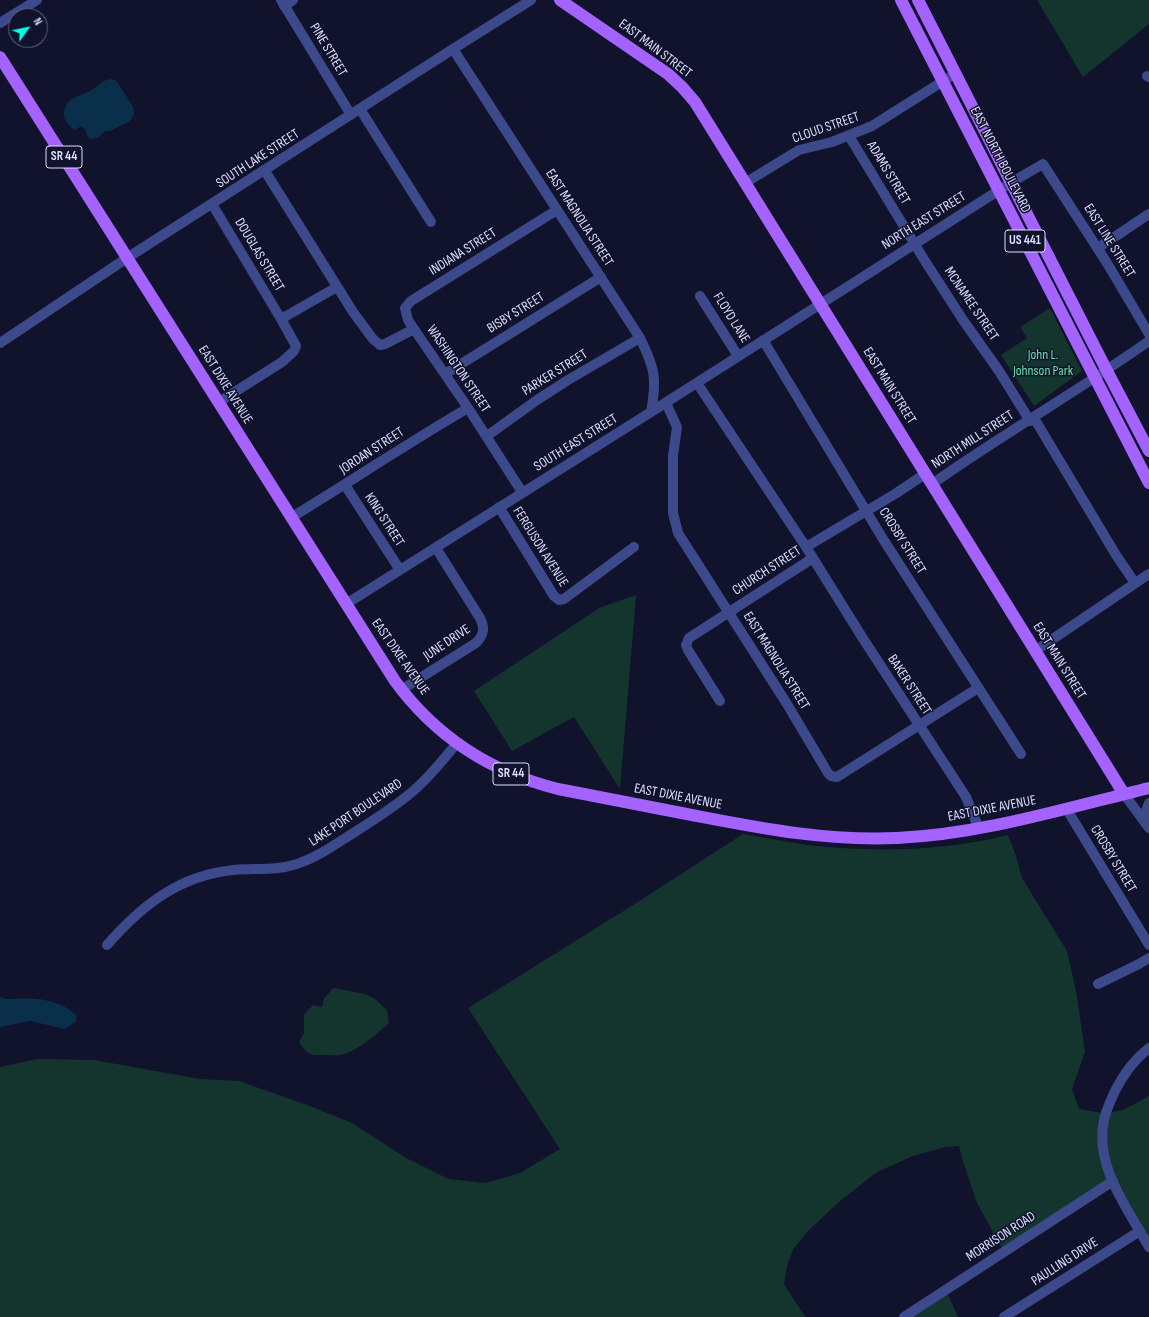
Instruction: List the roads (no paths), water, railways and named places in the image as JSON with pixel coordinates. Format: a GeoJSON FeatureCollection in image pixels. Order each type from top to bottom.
{"type":"FeatureCollection","features":[{"type":"Feature","properties":{"kind":"main road","name":"EAST MAIN STREET"},"geometry":{"type":"LineString","coordinates":[[560,0],[668,74],[695,102],[1124,794]]}},
{"type":"Feature","properties":{"kind":"main road","name":"EAST NORTH BOULEVARD"},"geometry":{"type":"LineString","coordinates":[[901,0],[1149,483]]}},
{"type":"Feature","properties":{"kind":"main road","name":"EAST NORTH BOULEVARD"},"geometry":{"type":"LineString","coordinates":[[918,0],[1149,451]]}},
{"type":"Feature","properties":{"kind":"main road","name":"EAST DIXIE AVENUE"},"geometry":{"type":"LineString","coordinates":[[0,57],[401,690],[427,718],[470,753],[497,768],[540,784],[763,829],[813,836],[870,839],[925,836],[979,829],[1149,788]]}},
{"type":"Feature","properties":{"kind":"street"},"geometry":{"type":"LineString","coordinates":[[0,23],[37,0]]}},
{"type":"Feature","properties":{"kind":"street","name":"SOUTH LAKE STREET"},"geometry":{"type":"LineString","coordinates":[[0,343],[127,258],[532,0]]}},
{"type":"Feature","properties":{"kind":"street","name":"PINE STREET"},"geometry":{"type":"LineString","coordinates":[[286,2],[351,115]]}},
{"type":"Feature","properties":{"kind":"street","name":"EAST MAGNOLIA STREET"},"geometry":{"type":"LineString","coordinates":[[453,49],[640,338],[650,357],[654,372],[654,394],[651,412]]}},
{"type":"Feature","properties":{"kind":"street","name":"CLOUD STREET"},"geometry":{"type":"LineString","coordinates":[[745,184],[799,150],[832,142],[872,126],[956,73]]}},
{"type":"Feature","properties":{"kind":"street"},"geometry":{"type":"LineString","coordinates":[[360,109],[431,222]]}},
{"type":"Feature","properties":{"kind":"street","name":"ADAMS STREET"},"geometry":{"type":"LineString","coordinates":[[849,136],[914,244]]}},
{"type":"Feature","properties":{"kind":"street","name":"NORTH EAST STREET"},"geometry":{"type":"LineString","coordinates":[[820,304],[999,190],[1043,164]]}},
{"type":"Feature","properties":{"kind":"street","name":"EAST LINE STREET"},"geometry":{"type":"LineString","coordinates":[[1043,164],[1098,248],[1149,334]]}},
{"type":"Feature","properties":{"kind":"street","name":"WASHINGTON STREET"},"geometry":{"type":"LineString","coordinates":[[265,171],[362,326],[378,343],[386,344],[414,328],[487,436],[522,492]]}},
{"type":"Feature","properties":{"kind":"street","name":"DOUGLAS STREET"},"geometry":{"type":"LineString","coordinates":[[212,204],[281,319]]}},
{"type":"Feature","properties":{"kind":"street","name":"INDIANA STREET"},"geometry":{"type":"LineString","coordinates":[[414,328],[405,312],[405,308],[410,301],[557,210]]}},
{"type":"Feature","properties":{"kind":"street"},"geometry":{"type":"LineString","coordinates":[[1098,248],[1149,214]]}},
{"type":"Feature","properties":{"kind":"street","name":"MCNAMEE STREET"},"geometry":{"type":"LineString","coordinates":[[914,244],[963,320],[1032,419],[1134,583]]}},
{"type":"Feature","properties":{"kind":"street","name":"BISBY STREET"},"geometry":{"type":"LineString","coordinates":[[445,374],[601,277]]}},
{"type":"Feature","properties":{"kind":"street"},"geometry":{"type":"LineString","coordinates":[[219,402],[282,362],[294,351],[296,346],[281,319],[337,286]]}},
{"type":"Feature","properties":{"kind":"street","name":"FLOYD LANE"},"geometry":{"type":"LineString","coordinates":[[700,296],[738,356]]}},
{"type":"Feature","properties":{"kind":"street","name":"SOUTH EAST STREET"},"geometry":{"type":"LineString","coordinates":[[346,604],[522,492],[666,403],[820,304]]}},
{"type":"Feature","properties":{"kind":"street","name":"PARKER STREET"},"geometry":{"type":"LineString","coordinates":[[487,436],[568,380],[640,338]]}},
{"type":"Feature","properties":{"kind":"street","name":"CROSBY STREET"},"geometry":{"type":"LineString","coordinates":[[763,340],[867,511],[1021,754]]}},
{"type":"Feature","properties":{"kind":"street","name":"NORTH MILL STREET"},"geometry":{"type":"LineString","coordinates":[[928,479],[967,460],[1107,371],[1149,341]]}},
{"type":"Feature","properties":{"kind":"street"},"geometry":{"type":"LineString","coordinates":[[697,383],[806,547]]}},
{"type":"Feature","properties":{"kind":"street","name":"EAST MAGNOLIA STREET"},"geometry":{"type":"LineString","coordinates":[[666,403],[677,427],[674,456],[673,513],[678,532],[828,773],[837,777],[919,726]]}},
{"type":"Feature","properties":{"kind":"street","name":"JORDAN STREET"},"geometry":{"type":"LineString","coordinates":[[292,517],[435,427],[468,408]]}},
{"type":"Feature","properties":{"kind":"street","name":"CHURCH STREET"},"geometry":{"type":"LineString","coordinates":[[720,701],[692,659],[686,645],[689,638],[813,558],[806,547],[867,511],[928,479]]}},
{"type":"Feature","properties":{"kind":"street","name":"KING STREET"},"geometry":{"type":"LineString","coordinates":[[345,485],[400,570]]}},
{"type":"Feature","properties":{"kind":"street","name":"FERGUSON AVENUE"},"geometry":{"type":"LineString","coordinates":[[499,507],[554,596],[559,600],[564,599],[634,547]]}},
{"type":"Feature","properties":{"kind":"street","name":"JUNE DRIVE"},"geometry":{"type":"LineString","coordinates":[[401,690],[476,643],[483,635],[483,624],[480,618],[436,548]]}},
{"type":"Feature","properties":{"kind":"street","name":"BAKER STREET"},"geometry":{"type":"LineString","coordinates":[[813,558],[862,637],[966,797],[979,829]]}},
{"type":"Feature","properties":{"kind":"street"},"geometry":{"type":"LineString","coordinates":[[1035,651],[1149,574]]}},
{"type":"Feature","properties":{"kind":"street"},"geometry":{"type":"LineString","coordinates":[[919,726],[978,688]]}},
{"type":"Feature","properties":{"kind":"street","name":"LAKE PORT BOULEVARD"},"geometry":{"type":"LineString","coordinates":[[107,945],[127,923],[147,906],[188,881],[212,873],[232,870],[267,870],[284,868],[311,860],[325,852],[393,808],[425,780],[457,743]]}},
{"type":"Feature","properties":{"kind":"street","name":"EAST MAIN STREET"},"geometry":{"type":"LineString","coordinates":[[1124,794],[1147,825]]}},
{"type":"Feature","properties":{"kind":"street"},"geometry":{"type":"LineString","coordinates":[[1147,825],[1146,811],[1149,803]]}},
{"type":"Feature","properties":{"kind":"street","name":"CROSBY STREET"},"geometry":{"type":"LineString","coordinates":[[1066,808],[1149,945]]}},
{"type":"Feature","properties":{"kind":"street"},"geometry":{"type":"LineString","coordinates":[[1098,984],[1149,958]]}},
{"type":"Feature","properties":{"kind":"street"},"geometry":{"type":"LineString","coordinates":[[1149,1048],[1130,1067],[1119,1083],[1109,1104],[1104,1120],[1103,1135],[1105,1156],[1113,1181],[1123,1203],[1149,1247]]}},
{"type":"Feature","properties":{"kind":"street","name":"MORRISON ROAD"},"geometry":{"type":"LineString","coordinates":[[904,1317],[1113,1181]]}},
{"type":"Feature","properties":{"kind":"street","name":"PAULLING DRIVE"},"geometry":{"type":"LineString","coordinates":[[1004,1317],[1140,1231]]}},
{"type":"Feature","properties":{"kind":"water"},"geometry":{"type":"Polygon","coordinates":[[[109,79],[115,80],[118,83],[133,107],[134,114],[130,121],[110,131],[105,131],[98,138],[90,139],[86,130],[81,126],[75,130],[67,123],[64,118],[64,113],[68,103],[71,100],[88,92],[109,79]]]}},
{"type":"Feature","properties":{"kind":"water"},"geometry":{"type":"Polygon","coordinates":[[[0,997],[5,999],[24,998],[52,1002],[69,1009],[77,1016],[76,1022],[65,1029],[30,1021],[0,1027],[0,997]]]}},
{"type":"Feature","properties":{"kind":"park label","name":"John L. Johnson Park"},"geometry":{"type":"Point","coordinates":[1043,364]}}]}
